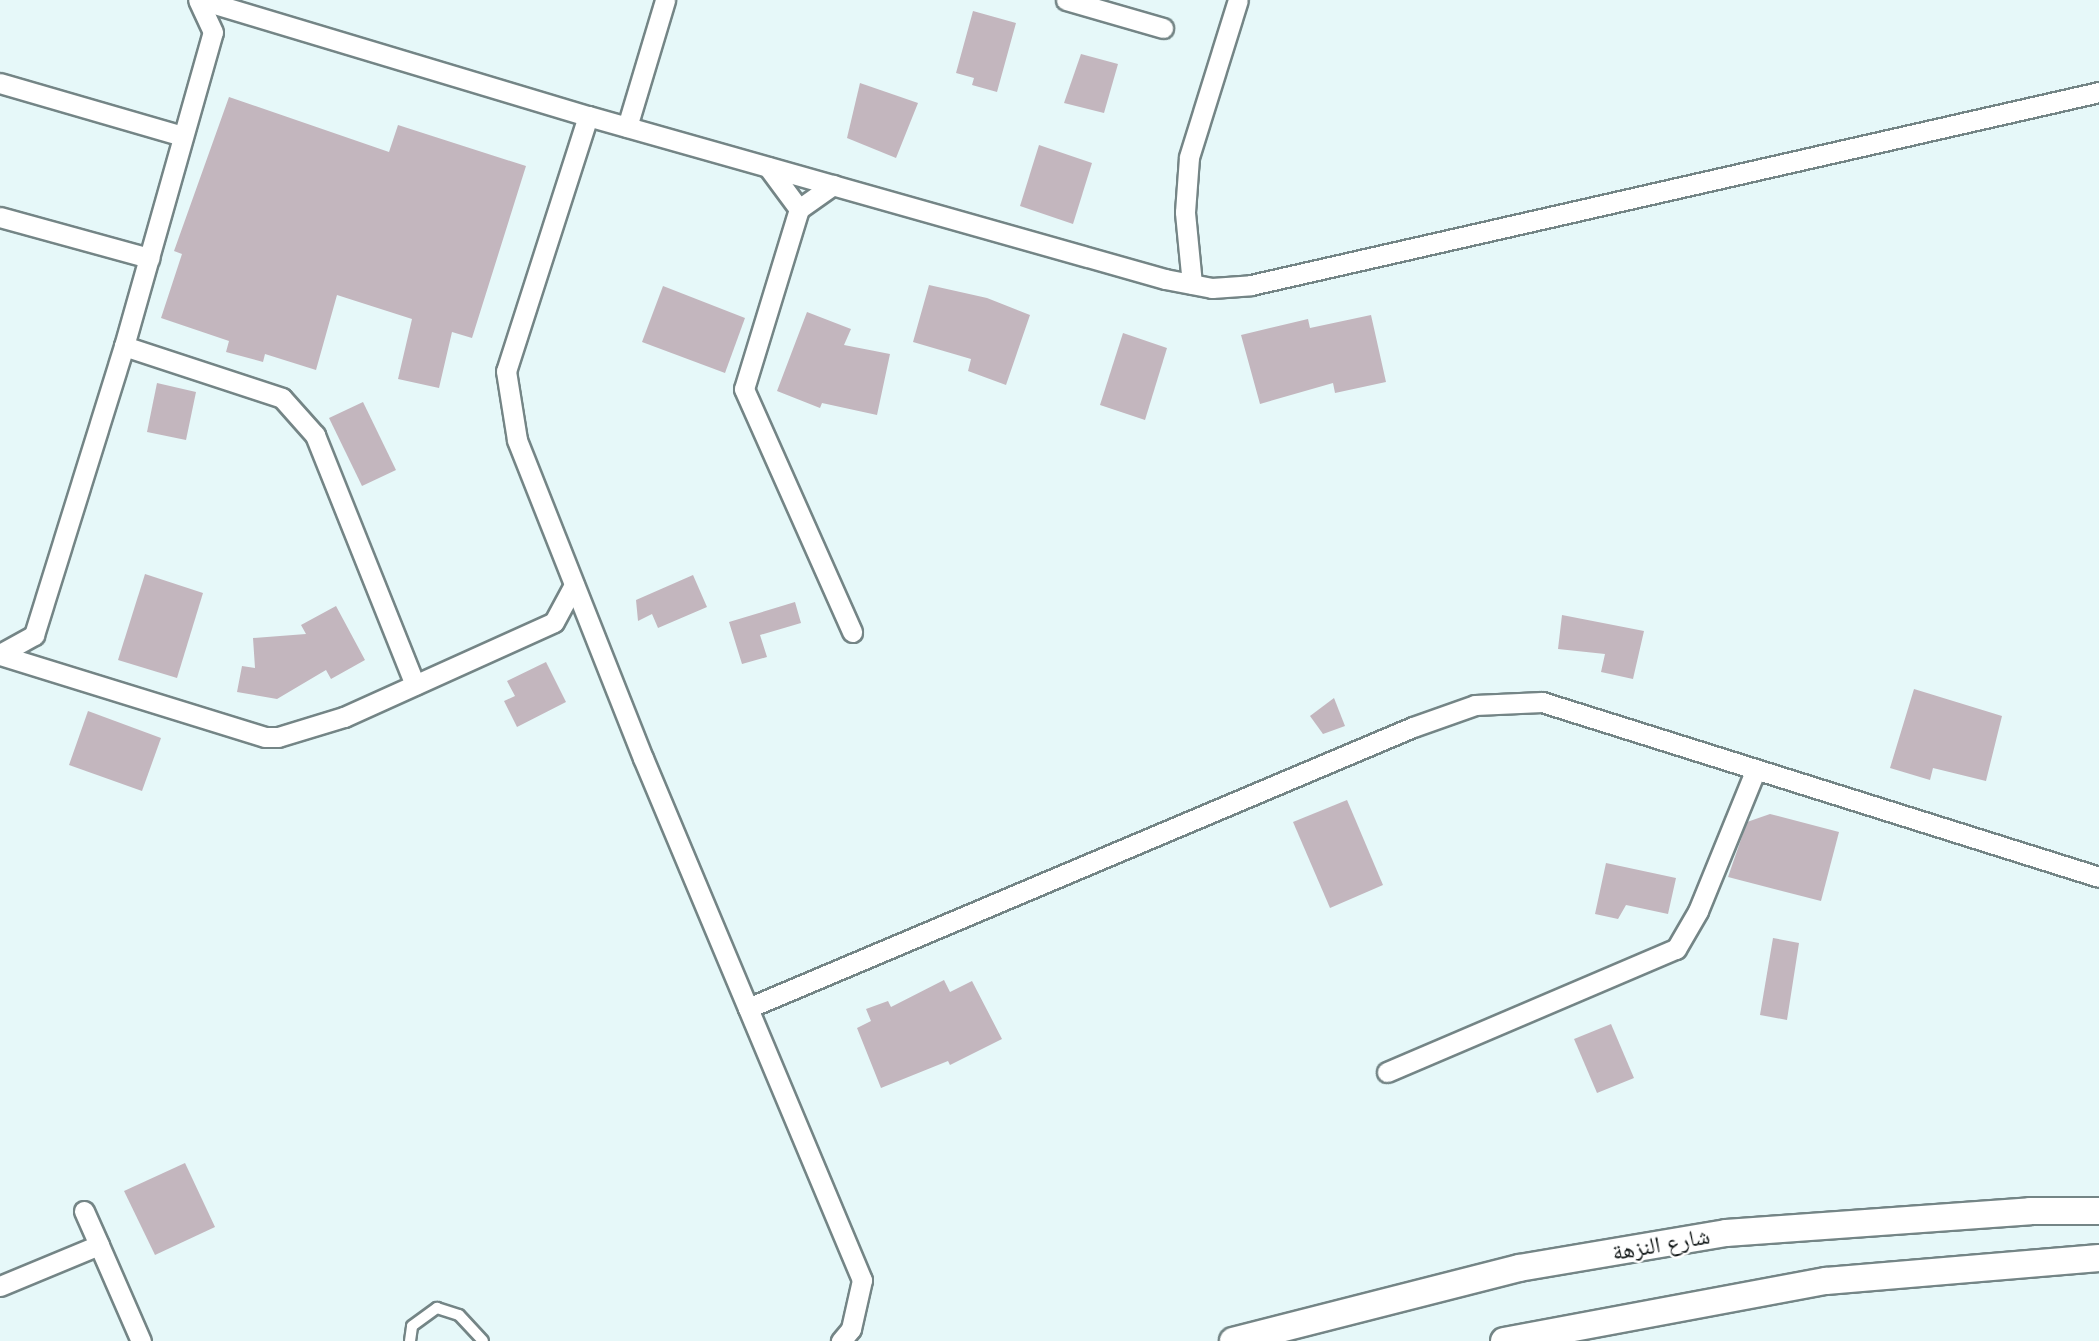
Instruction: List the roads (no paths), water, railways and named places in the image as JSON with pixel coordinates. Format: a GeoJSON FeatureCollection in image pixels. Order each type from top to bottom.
{"type":"FeatureCollection","features":[{"type":"Feature","properties":{"kind":"main road","name":"شارع النزهة"},"geometry":{"type":"LineString","coordinates":[[1233,1341],[1519,1268],[1726,1233],[2030,1211],[2099,1211]]}},
{"type":"Feature","properties":{"kind":"main road"},"geometry":{"type":"LineString","coordinates":[[1504,1341],[1826,1281],[2099,1258]]}},
{"type":"Feature","properties":{"kind":"street"},"geometry":{"type":"LineString","coordinates":[[200,0],[588,116],[1212,288],[1251,285],[2099,92]]}},
{"type":"Feature","properties":{"kind":"street"},"geometry":{"type":"LineString","coordinates":[[200,0],[213,29]]}},
{"type":"Feature","properties":{"kind":"street"},"geometry":{"type":"LineString","coordinates":[[627,127],[665,0]]}},
{"type":"Feature","properties":{"kind":"street"},"geometry":{"type":"LineString","coordinates":[[1066,0],[1163,28]]}},
{"type":"Feature","properties":{"kind":"street"},"geometry":{"type":"LineString","coordinates":[[1192,284],[1185,212],[1189,157],[1238,0]]}},
{"type":"Feature","properties":{"kind":"street"},"geometry":{"type":"LineString","coordinates":[[0,655],[34,635],[124,346],[213,29],[239,11]]}},
{"type":"Feature","properties":{"kind":"street"},"geometry":{"type":"LineString","coordinates":[[0,83],[182,136]]}},
{"type":"Feature","properties":{"kind":"street"},"geometry":{"type":"LineString","coordinates":[[588,116],[506,371],[517,440],[594,635],[862,1280],[851,1329],[841,1341]]}},
{"type":"Feature","properties":{"kind":"street"},"geometry":{"type":"LineString","coordinates":[[768,167],[799,209]]}},
{"type":"Feature","properties":{"kind":"street"},"geometry":{"type":"LineString","coordinates":[[833,185],[799,209],[744,389],[852,632]]}},
{"type":"Feature","properties":{"kind":"street"},"geometry":{"type":"LineString","coordinates":[[0,217],[149,258]]}},
{"type":"Feature","properties":{"kind":"street"},"geometry":{"type":"LineString","coordinates":[[124,346],[282,398],[315,435],[415,685]]}},
{"type":"Feature","properties":{"kind":"street"},"geometry":{"type":"LineString","coordinates":[[554,622],[574,585]]}},
{"type":"Feature","properties":{"kind":"street"},"geometry":{"type":"LineString","coordinates":[[0,655],[265,737],[327,724],[554,622],[578,626],[594,635]]}},
{"type":"Feature","properties":{"kind":"street"},"geometry":{"type":"LineString","coordinates":[[34,635],[56,673]]}},
{"type":"Feature","properties":{"kind":"street"},"geometry":{"type":"LineString","coordinates":[[748,1008],[1413,727],[1475,705],[1542,702],[2099,877]]}},
{"type":"Feature","properties":{"kind":"street"},"geometry":{"type":"LineString","coordinates":[[1387,1072],[1676,949],[1698,911],[1756,769]]}},
{"type":"Feature","properties":{"kind":"street"},"geometry":{"type":"LineString","coordinates":[[84,1211],[141,1341]]}},
{"type":"Feature","properties":{"kind":"street"},"geometry":{"type":"LineString","coordinates":[[0,1286],[99,1245]]}},
{"type":"Feature","properties":{"kind":"lane"},"geometry":{"type":"LineString","coordinates":[[410,1341],[412,1326],[437,1308],[459,1315],[483,1341]]}}]}
